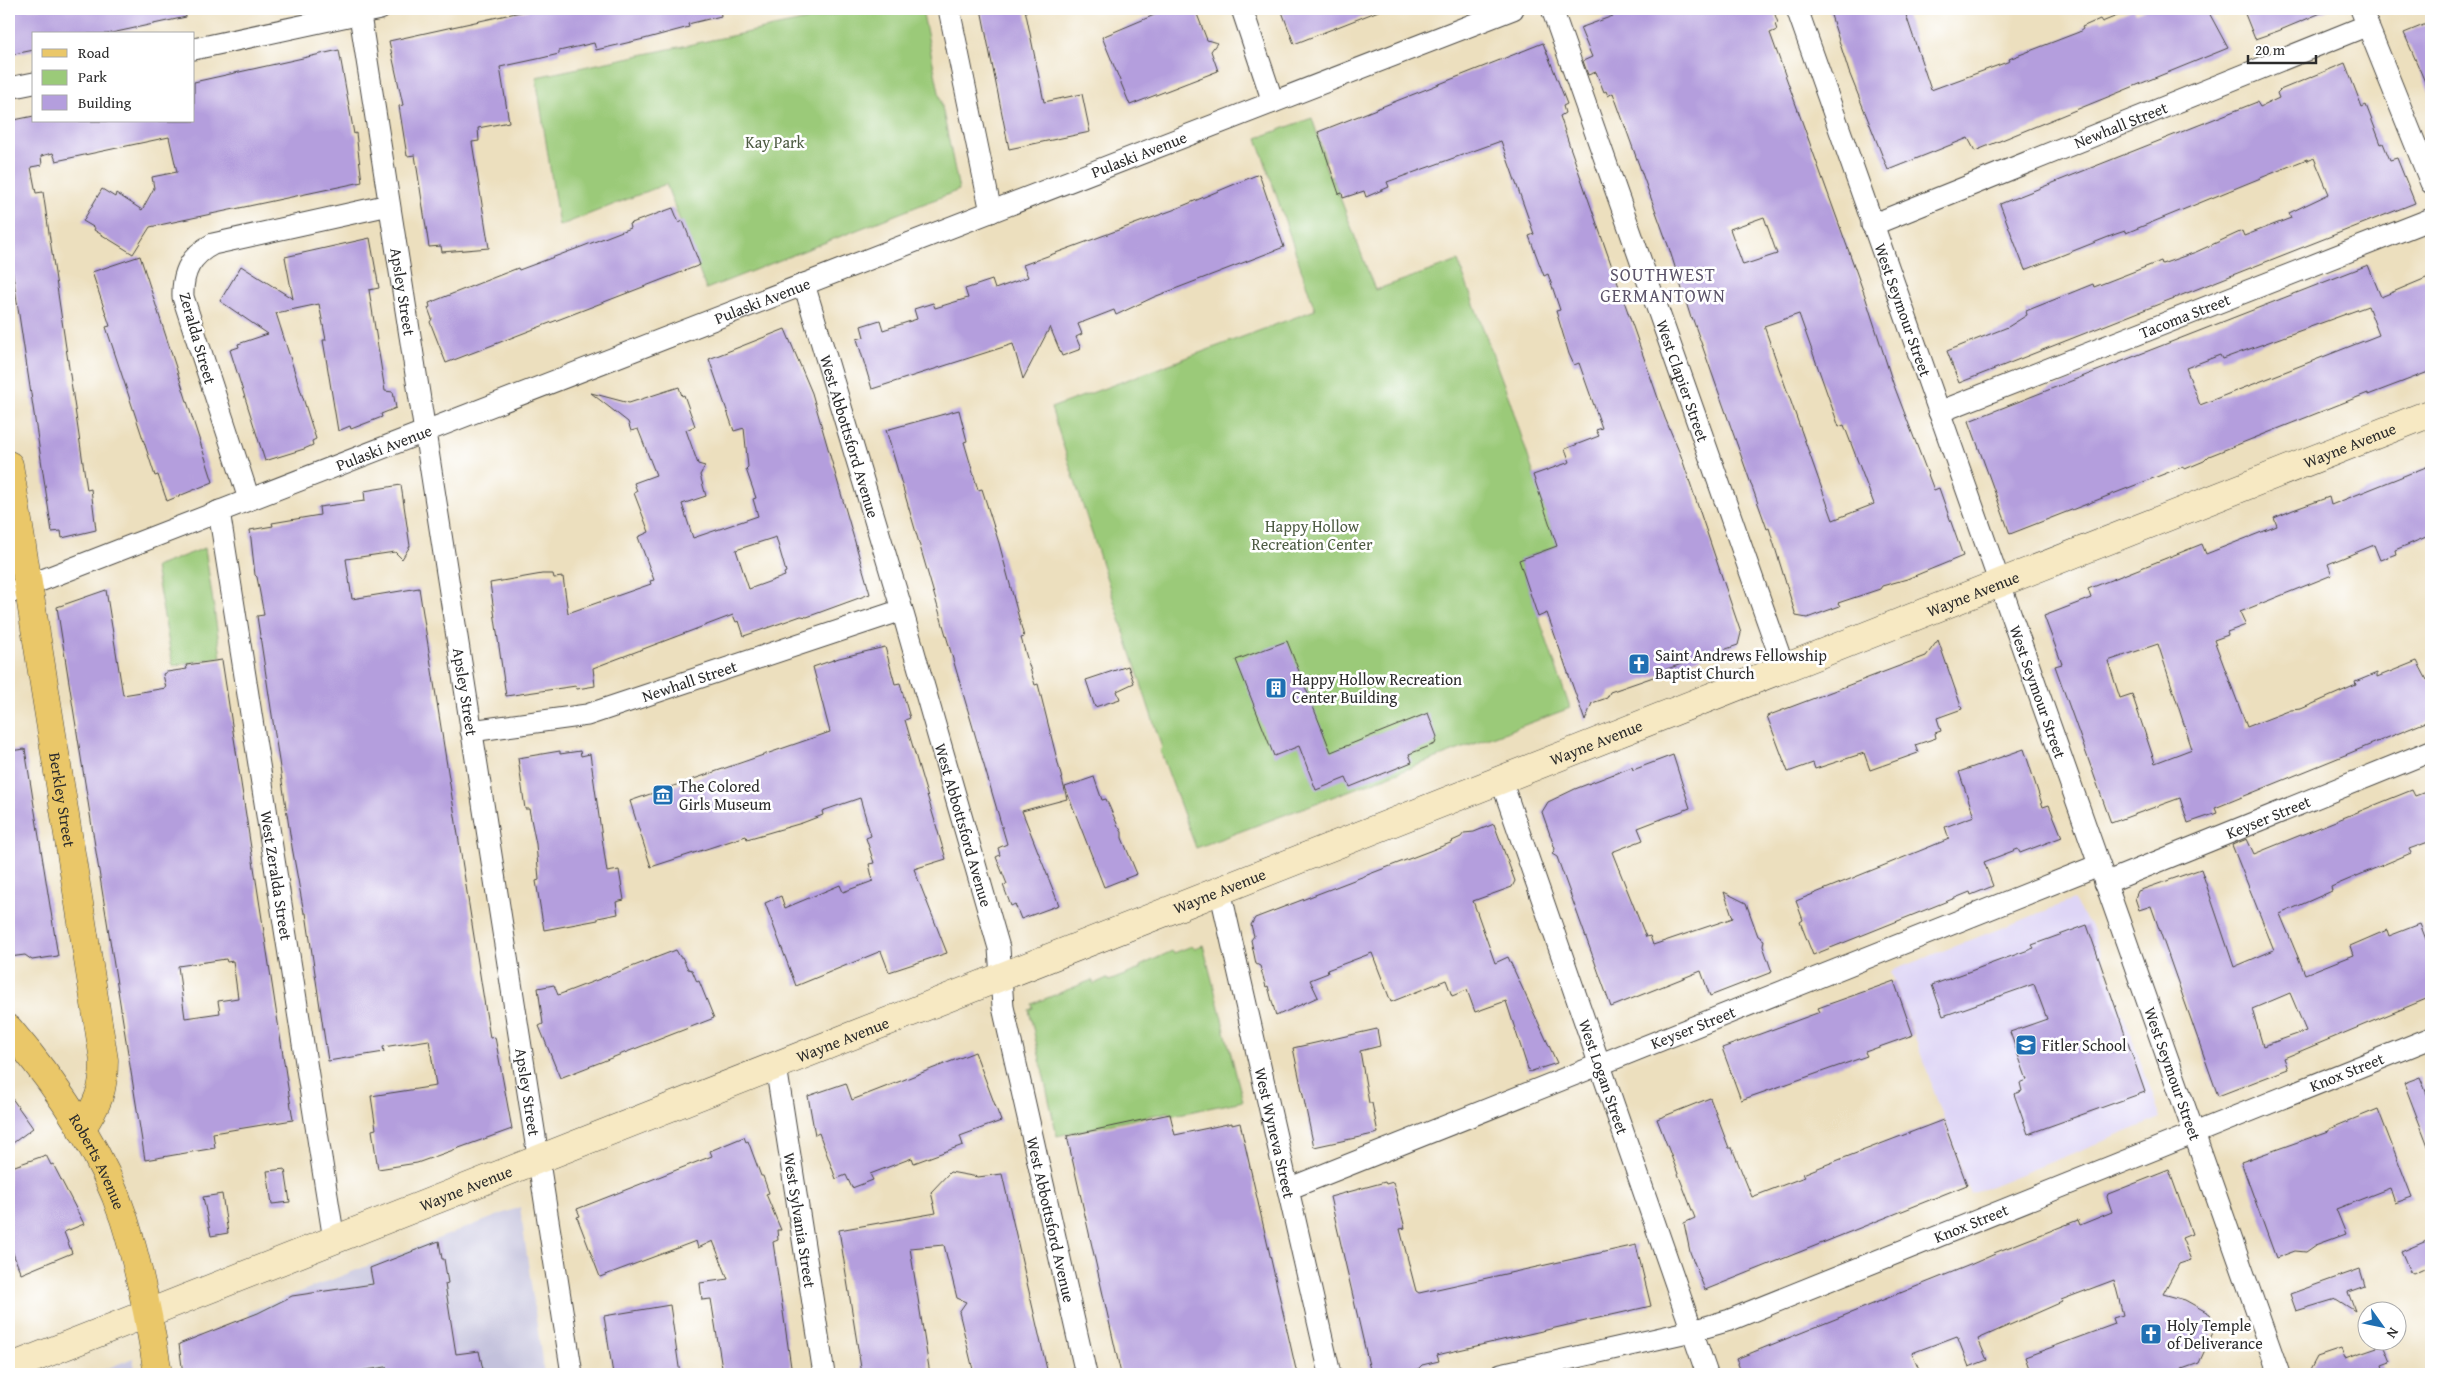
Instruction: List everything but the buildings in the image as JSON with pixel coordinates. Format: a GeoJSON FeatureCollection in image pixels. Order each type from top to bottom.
{"type":"FeatureCollection","features":[{"type":"Feature","properties":{"kind":"main road","name":"Wayne Avenue"},"geometry":{"type":"LineString","coordinates":[[9,1368],[2431,413]]}},
{"type":"Feature","properties":{"kind":"main road","name":"Berkley Street"},"geometry":{"type":"LineString","coordinates":[[9,465],[18,589],[104,1060],[104,1078],[100,1097],[81,1129]]}},
{"type":"Feature","properties":{"kind":"main road","name":"Roberts Avenue"},"geometry":{"type":"LineString","coordinates":[[9,1029],[51,1082],[81,1129],[100,1164],[123,1217],[149,1313],[158,1374]]}},
{"type":"Feature","properties":{"kind":"street"},"geometry":{"type":"LineString","coordinates":[[949,9],[991,212]]}},
{"type":"Feature","properties":{"kind":"street"},"geometry":{"type":"LineString","coordinates":[[1242,9],[1274,102]]}},
{"type":"Feature","properties":{"kind":"street","name":"Pulaski Avenue"},"geometry":{"type":"LineString","coordinates":[[18,589],[1514,9]]}},
{"type":"Feature","properties":{"kind":"street","name":"West Clapier Street"},"geometry":{"type":"LineString","coordinates":[[1552,9],[1784,668]]}},
{"type":"Feature","properties":{"kind":"street","name":"West Seymour Street"},"geometry":{"type":"LineString","coordinates":[[1796,9],[2279,1374]]}},
{"type":"Feature","properties":{"kind":"street"},"geometry":{"type":"LineString","coordinates":[[195,49],[366,10]]}},
{"type":"Feature","properties":{"kind":"street","name":"Apsley Street"},"geometry":{"type":"LineString","coordinates":[[366,10],[389,205],[572,1374]]}},
{"type":"Feature","properties":{"kind":"street"},"geometry":{"type":"LineString","coordinates":[[2364,17],[2431,183]]}},
{"type":"Feature","properties":{"kind":"street","name":"Newhall Street"},"geometry":{"type":"LineString","coordinates":[[1872,225],[2364,17]]}},
{"type":"Feature","properties":{"kind":"street"},"geometry":{"type":"LineString","coordinates":[[9,88],[32,83]]}},
{"type":"Feature","properties":{"kind":"street","name":"Zeralda Street"},"geometry":{"type":"LineString","coordinates":[[250,499],[183,296],[185,274],[189,264],[204,248],[213,244],[389,205]]}},
{"type":"Feature","properties":{"kind":"street","name":"Tacoma Street"},"geometry":{"type":"LineString","coordinates":[[1939,412],[2431,219]]}},
{"type":"Feature","properties":{"kind":"street","name":"West Abbottsford Avenue"},"geometry":{"type":"LineString","coordinates":[[804,284],[902,610],[999,948],[1003,1007],[1086,1374]]}},
{"type":"Feature","properties":{"kind":"street","name":"West Zeralda Street"},"geometry":{"type":"LineString","coordinates":[[219,511],[334,1240]]}},
{"type":"Feature","properties":{"kind":"street","name":"Newhall Street"},"geometry":{"type":"LineString","coordinates":[[471,731],[587,715],[902,610]]}},
{"type":"Feature","properties":{"kind":"street","name":"Keyser Street"},"geometry":{"type":"LineString","coordinates":[[1288,1189],[1601,1066],[2102,874],[2431,752]]}},
{"type":"Feature","properties":{"kind":"street","name":"West Logan Street"},"geometry":{"type":"LineString","coordinates":[[1501,780],[1707,1374]]}},
{"type":"Feature","properties":{"kind":"street","name":"West Wyneva Street"},"geometry":{"type":"LineString","coordinates":[[1220,890],[1330,1374]]}},
{"type":"Feature","properties":{"kind":"street","name":"Knox Street"},"geometry":{"type":"LineString","coordinates":[[1500,1374],[1692,1331],[1730,1320],[2431,1038]]}},
{"type":"Feature","properties":{"kind":"street","name":"West Sylvania Street"},"geometry":{"type":"LineString","coordinates":[[776,1066],[824,1374]]}},
{"type":"Feature","properties":{"kind":"shaded area","name":"Fitler School"},"geometry":{"type":"Polygon","coordinates":[[[2073,900],[2091,926],[2161,1118],[1971,1194],[1891,971],[2073,900]]]}},
{"type":"Feature","properties":{"kind":"shaded area"},"geometry":{"type":"Polygon","coordinates":[[[520,1207],[544,1374],[254,1374],[248,1312],[520,1207]]]}},
{"type":"Feature","properties":{"kind":"shaded area"},"geometry":{"type":"Polygon","coordinates":[[[133,1358],[136,1374],[93,1374],[133,1358]]]}},
{"type":"Feature","properties":{"kind":"green space","name":"Kay Park"},"geometry":{"type":"Polygon","coordinates":[[[859,9],[922,9],[959,190],[706,289],[666,184],[559,226],[536,77],[859,9]]]}},
{"type":"Feature","properties":{"kind":"green space","name":"Happy Hollow Recreation Center"},"geometry":{"type":"Polygon","coordinates":[[[1312,118],[1329,176],[1332,176],[1375,290],[1458,261],[1510,401],[1557,546],[1519,560],[1570,708],[1196,848],[1160,750],[1162,748],[1051,408],[1315,310],[1257,138],[1312,118]]]}},
{"type":"Feature","properties":{"kind":"green space"},"geometry":{"type":"Polygon","coordinates":[[[205,548],[221,657],[173,666],[155,567],[205,548]]]}},
{"type":"Feature","properties":{"kind":"green space"},"geometry":{"type":"Polygon","coordinates":[[[1203,945],[1243,1101],[1174,1115],[1168,1112],[1057,1136],[1029,1010],[1033,1008],[1032,1004],[1092,980],[1094,984],[1107,978],[1109,981],[1140,969],[1140,966],[1172,951],[1174,953],[1192,946],[1194,948],[1203,945]]]}},
{"type":"Feature","properties":{"kind":"place","name":"Saint Andrews Fellowship Baptist Church"},"geometry":{"type":"Point","coordinates":[1639,664]}},
{"type":"Feature","properties":{"kind":"place","name":"Happy Hollow Recreation Center Building"},"geometry":{"type":"Point","coordinates":[1276,688]}},
{"type":"Feature","properties":{"kind":"place","name":"The Colored Girls Museum"},"geometry":{"type":"Point","coordinates":[663,795]}},
{"type":"Feature","properties":{"kind":"place","name":"Fitler School"},"geometry":{"type":"Point","coordinates":[2026,1045]}},
{"type":"Feature","properties":{"kind":"place","name":"Holy Temple of Deliverance"},"geometry":{"type":"Point","coordinates":[2151,1334]}},
{"type":"Feature","properties":{"kind":"district","name":"SOUTHWEST GERMANTOWN"},"geometry":{"type":"Point","coordinates":[1663,285]}}]}
